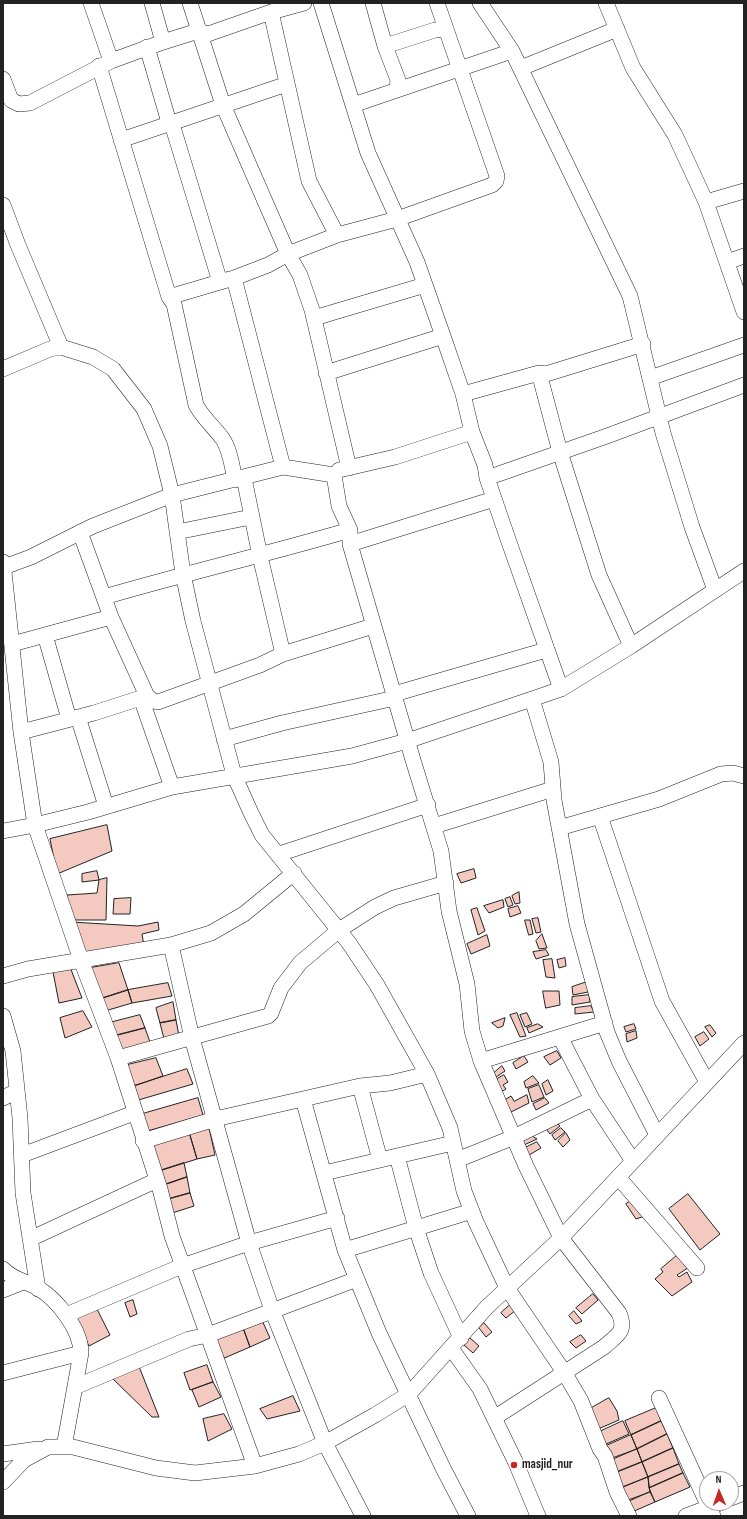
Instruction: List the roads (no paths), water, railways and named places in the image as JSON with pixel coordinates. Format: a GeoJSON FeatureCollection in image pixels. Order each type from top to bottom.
{"type":"FeatureCollection","features":[{"type":"Feature","properties":{"kind":"street"},"geometry":{"type":"LineString","coordinates":[[91,3],[121,140],[170,297],[174,304],[196,405],[202,416],[221,437],[227,447],[239,479],[252,516],[260,556],[284,654]]}},
{"type":"Feature","properties":{"kind":"street"},"geometry":{"type":"LineString","coordinates":[[152,3],[163,42]]}},
{"type":"Feature","properties":{"kind":"street"},"geometry":{"type":"LineString","coordinates":[[190,3],[223,105],[288,254],[300,275],[314,318],[348,468]]}},
{"type":"Feature","properties":{"kind":"street"},"geometry":{"type":"LineString","coordinates":[[4,82],[11,100],[19,104],[30,103],[105,64],[148,47],[198,31],[208,34],[271,12],[304,3]]}},
{"type":"Feature","properties":{"kind":"street"},"geometry":{"type":"LineString","coordinates":[[321,3],[368,153],[417,262],[443,336],[463,394],[472,432],[485,465],[487,478],[494,499],[561,689]]}},
{"type":"Feature","properties":{"kind":"street"},"geometry":{"type":"LineString","coordinates":[[373,3],[385,46],[398,80],[398,90]]}},
{"type":"Feature","properties":{"kind":"street"},"geometry":{"type":"LineString","coordinates":[[170,297],[227,280],[268,265],[288,254],[337,235],[397,219],[492,185],[496,181],[497,176],[437,3]]}},
{"type":"Feature","properties":{"kind":"street"},"geometry":{"type":"LineString","coordinates":[[480,3],[512,51],[521,68],[630,296],[660,417],[692,527],[715,590]]}},
{"type":"Feature","properties":{"kind":"street"},"geometry":{"type":"LineString","coordinates":[[606,3],[634,68],[675,135],[706,202],[744,312]]}},
{"type":"Feature","properties":{"kind":"street"},"geometry":{"type":"LineString","coordinates":[[271,12],[309,181],[337,235]]}},
{"type":"Feature","properties":{"kind":"street"},"geometry":{"type":"LineString","coordinates":[[521,68],[617,29]]}},
{"type":"Feature","properties":{"kind":"street"},"geometry":{"type":"LineString","coordinates":[[385,46],[435,30],[446,30]]}},
{"type":"Feature","properties":{"kind":"street"},"geometry":{"type":"LineString","coordinates":[[148,47],[168,119],[172,124],[227,280],[283,467]]}},
{"type":"Feature","properties":{"kind":"street"},"geometry":{"type":"LineString","coordinates":[[353,105],[512,51]]}},
{"type":"Feature","properties":{"kind":"street"},"geometry":{"type":"LineString","coordinates":[[121,140],[287,84]]}},
{"type":"Feature","properties":{"kind":"street"},"geometry":{"type":"LineString","coordinates":[[706,202],[744,190]]}},
{"type":"Feature","properties":{"kind":"street"},"geometry":{"type":"LineString","coordinates":[[3,205],[18,245],[61,347]]}},
{"type":"Feature","properties":{"kind":"street"},"geometry":{"type":"LineString","coordinates":[[727,262],[744,256]]}},
{"type":"Feature","properties":{"kind":"street"},"geometry":{"type":"LineString","coordinates":[[314,318],[425,285]]}},
{"type":"Feature","properties":{"kind":"street"},"geometry":{"type":"LineString","coordinates":[[326,372],[443,336]]}},
{"type":"Feature","properties":{"kind":"street"},"geometry":{"type":"LineString","coordinates":[[463,394],[539,373],[546,374],[643,344]]}},
{"type":"Feature","properties":{"kind":"street"},"geometry":{"type":"LineString","coordinates":[[650,378],[744,345]]}},
{"type":"Feature","properties":{"kind":"street"},"geometry":{"type":"LineString","coordinates":[[3,369],[50,349],[61,347],[93,357],[114,369],[144,408],[160,446],[172,495],[183,574],[193,621],[234,775],[262,835],[279,854],[339,930],[377,985],[427,1074],[450,1128],[464,1191],[507,1288],[564,1372],[581,1401],[600,1449],[605,1456],[617,1492],[629,1516]]}},
{"type":"Feature","properties":{"kind":"street"},"geometry":{"type":"LineString","coordinates":[[539,373],[560,452],[599,575],[631,646]]}},
{"type":"Feature","properties":{"kind":"street"},"geometry":{"type":"LineString","coordinates":[[487,478],[660,417],[744,385]]}},
{"type":"Feature","properties":{"kind":"street"},"geometry":{"type":"LineString","coordinates":[[334,475],[339,470],[395,457],[472,432]]}},
{"type":"Feature","properties":{"kind":"street"},"geometry":{"type":"LineString","coordinates":[[255,1466],[182,1266],[157,1180],[134,1113],[118,1058],[81,960],[36,825],[9,669],[12,644],[4,565],[31,557],[80,532],[139,506],[172,495],[283,467],[334,475]]}},
{"type":"Feature","properties":{"kind":"street"},"geometry":{"type":"LineString","coordinates":[[334,475],[339,506],[350,537],[373,626],[441,850],[452,928],[467,984],[472,1031],[481,1061],[526,1166],[561,1238],[619,1313],[623,1322],[623,1327],[604,1347],[494,1418]]}},
{"type":"Feature","properties":{"kind":"street"},"geometry":{"type":"LineString","coordinates":[[104,597],[183,574],[350,537],[494,499]]}},
{"type":"Feature","properties":{"kind":"street"},"geometry":{"type":"LineString","coordinates":[[177,532],[252,516]]}},
{"type":"Feature","properties":{"kind":"street"},"geometry":{"type":"LineString","coordinates":[[80,532],[111,617],[144,697],[172,787]]}},
{"type":"Feature","properties":{"kind":"street"},"geometry":{"type":"LineString","coordinates":[[3,831],[36,825],[172,787],[234,775],[352,756],[407,741],[561,689],[631,646],[744,571]]}},
{"type":"Feature","properties":{"kind":"street"},"geometry":{"type":"LineString","coordinates":[[12,644],[111,617]]}},
{"type":"Feature","properties":{"kind":"street"},"geometry":{"type":"LineString","coordinates":[[21,732],[144,697],[158,702],[260,665],[284,654],[373,626]]}},
{"type":"Feature","properties":{"kind":"street"},"geometry":{"type":"LineString","coordinates":[[45,635],[73,718],[106,806]]}},
{"type":"Feature","properties":{"kind":"street"},"geometry":{"type":"LineString","coordinates":[[224,739],[282,723],[394,696],[546,650]]}},
{"type":"Feature","properties":{"kind":"street"},"geometry":{"type":"LineString","coordinates":[[532,699],[551,762],[553,789],[559,828],[577,924],[605,1023],[619,1061],[657,1135]]}},
{"type":"Feature","properties":{"kind":"street"},"geometry":{"type":"LineString","coordinates":[[559,828],[659,799],[721,774],[733,772],[744,776]]}},
{"type":"Feature","properties":{"kind":"street"},"geometry":{"type":"LineString","coordinates":[[434,826],[553,789]]}},
{"type":"Feature","properties":{"kind":"street"},"geometry":{"type":"LineString","coordinates":[[279,854],[428,805]]}},
{"type":"Feature","properties":{"kind":"street"},"geometry":{"type":"LineString","coordinates":[[600,816],[662,1001],[706,1082]]}},
{"type":"Feature","properties":{"kind":"street"},"geometry":{"type":"LineString","coordinates":[[3,976],[28,969],[171,945],[211,933],[244,914],[294,873]]}},
{"type":"Feature","properties":{"kind":"street"},"geometry":{"type":"LineString","coordinates":[[118,1058],[268,1016],[271,1013],[281,988],[300,963],[339,930],[374,907],[394,898],[446,883]]}},
{"type":"Feature","properties":{"kind":"street"},"geometry":{"type":"LineString","coordinates":[[171,945],[192,1038],[249,1243],[272,1310],[325,1443],[363,1516]]}},
{"type":"Feature","properties":{"kind":"street"},"geometry":{"type":"LineString","coordinates":[[3,1016],[13,1051],[22,1155],[23,1193],[38,1288]]}},
{"type":"Feature","properties":{"kind":"street"},"geometry":{"type":"LineString","coordinates":[[481,1061],[605,1023]]}},
{"type":"Feature","properties":{"kind":"street"},"geometry":{"type":"LineString","coordinates":[[560,1037],[592,1099],[633,1161]]}},
{"type":"Feature","properties":{"kind":"street"},"geometry":{"type":"LineString","coordinates":[[3,1454],[48,1447],[73,1447],[118,1457],[156,1468],[195,1473],[255,1466],[300,1454],[325,1443],[409,1394],[507,1288],[561,1238],[744,1043]]}},
{"type":"Feature","properties":{"kind":"street"},"geometry":{"type":"LineString","coordinates":[[143,1141],[215,1119],[360,1086],[390,1083],[427,1074]]}},
{"type":"Feature","properties":{"kind":"street"},"geometry":{"type":"LineString","coordinates":[[360,1086],[380,1160]]}},
{"type":"Feature","properties":{"kind":"street"},"geometry":{"type":"LineString","coordinates":[[3,1098],[17,1091]]}},
{"type":"Feature","properties":{"kind":"street"},"geometry":{"type":"LineString","coordinates":[[303,1099],[345,1250],[378,1333],[409,1394],[443,1468],[468,1516]]}},
{"type":"Feature","properties":{"kind":"street"},"geometry":{"type":"LineString","coordinates":[[457,1160],[514,1137],[592,1099]]}},
{"type":"Feature","properties":{"kind":"street"},"geometry":{"type":"LineString","coordinates":[[22,1155],[134,1113]]}},
{"type":"Feature","properties":{"kind":"street"},"geometry":{"type":"LineString","coordinates":[[324,1173],[453,1143]]}},
{"type":"Feature","properties":{"kind":"street"},"geometry":{"type":"LineString","coordinates":[[397,1156],[416,1228],[456,1343],[494,1418],[538,1516]]}},
{"type":"Feature","properties":{"kind":"street"},"geometry":{"type":"LineString","coordinates":[[618,1177],[697,1268]]}},
{"type":"Feature","properties":{"kind":"street"},"geometry":{"type":"LineString","coordinates":[[30,1239],[157,1180]]}},
{"type":"Feature","properties":{"kind":"street"},"geometry":{"type":"LineString","coordinates":[[345,1250],[472,1211]]}},
{"type":"Feature","properties":{"kind":"street"},"geometry":{"type":"LineString","coordinates":[[66,1315],[182,1266],[249,1243],[337,1218]]}},
{"type":"Feature","properties":{"kind":"street"},"geometry":{"type":"LineString","coordinates":[[3,1269],[8,1274],[22,1282],[38,1288],[66,1315],[81,1343],[81,1353],[64,1447]]}},
{"type":"Feature","properties":{"kind":"street"},"geometry":{"type":"LineString","coordinates":[[75,1387],[189,1339],[208,1335],[357,1279]]}},
{"type":"Feature","properties":{"kind":"street"},"geometry":{"type":"LineString","coordinates":[[3,1290],[22,1282]]}},
{"type":"Feature","properties":{"kind":"street"},"geometry":{"type":"LineString","coordinates":[[3,1373],[81,1353]]}},
{"type":"Feature","properties":{"kind":"street"},"geometry":{"type":"LineString","coordinates":[[659,1398],[699,1479]]}},
{"type":"Feature","properties":{"kind":"street"},"geometry":{"type":"LineString","coordinates":[[3,1482],[24,1460],[48,1447]]}},
{"type":"Feature","properties":{"kind":"street"},"geometry":{"type":"LineString","coordinates":[[686,1516],[706,1511]]}},
{"type":"Feature","properties":{"kind":"place","name":"masjid_nur"},"geometry":{"type":"Point","coordinates":[514,1465]}}]}
